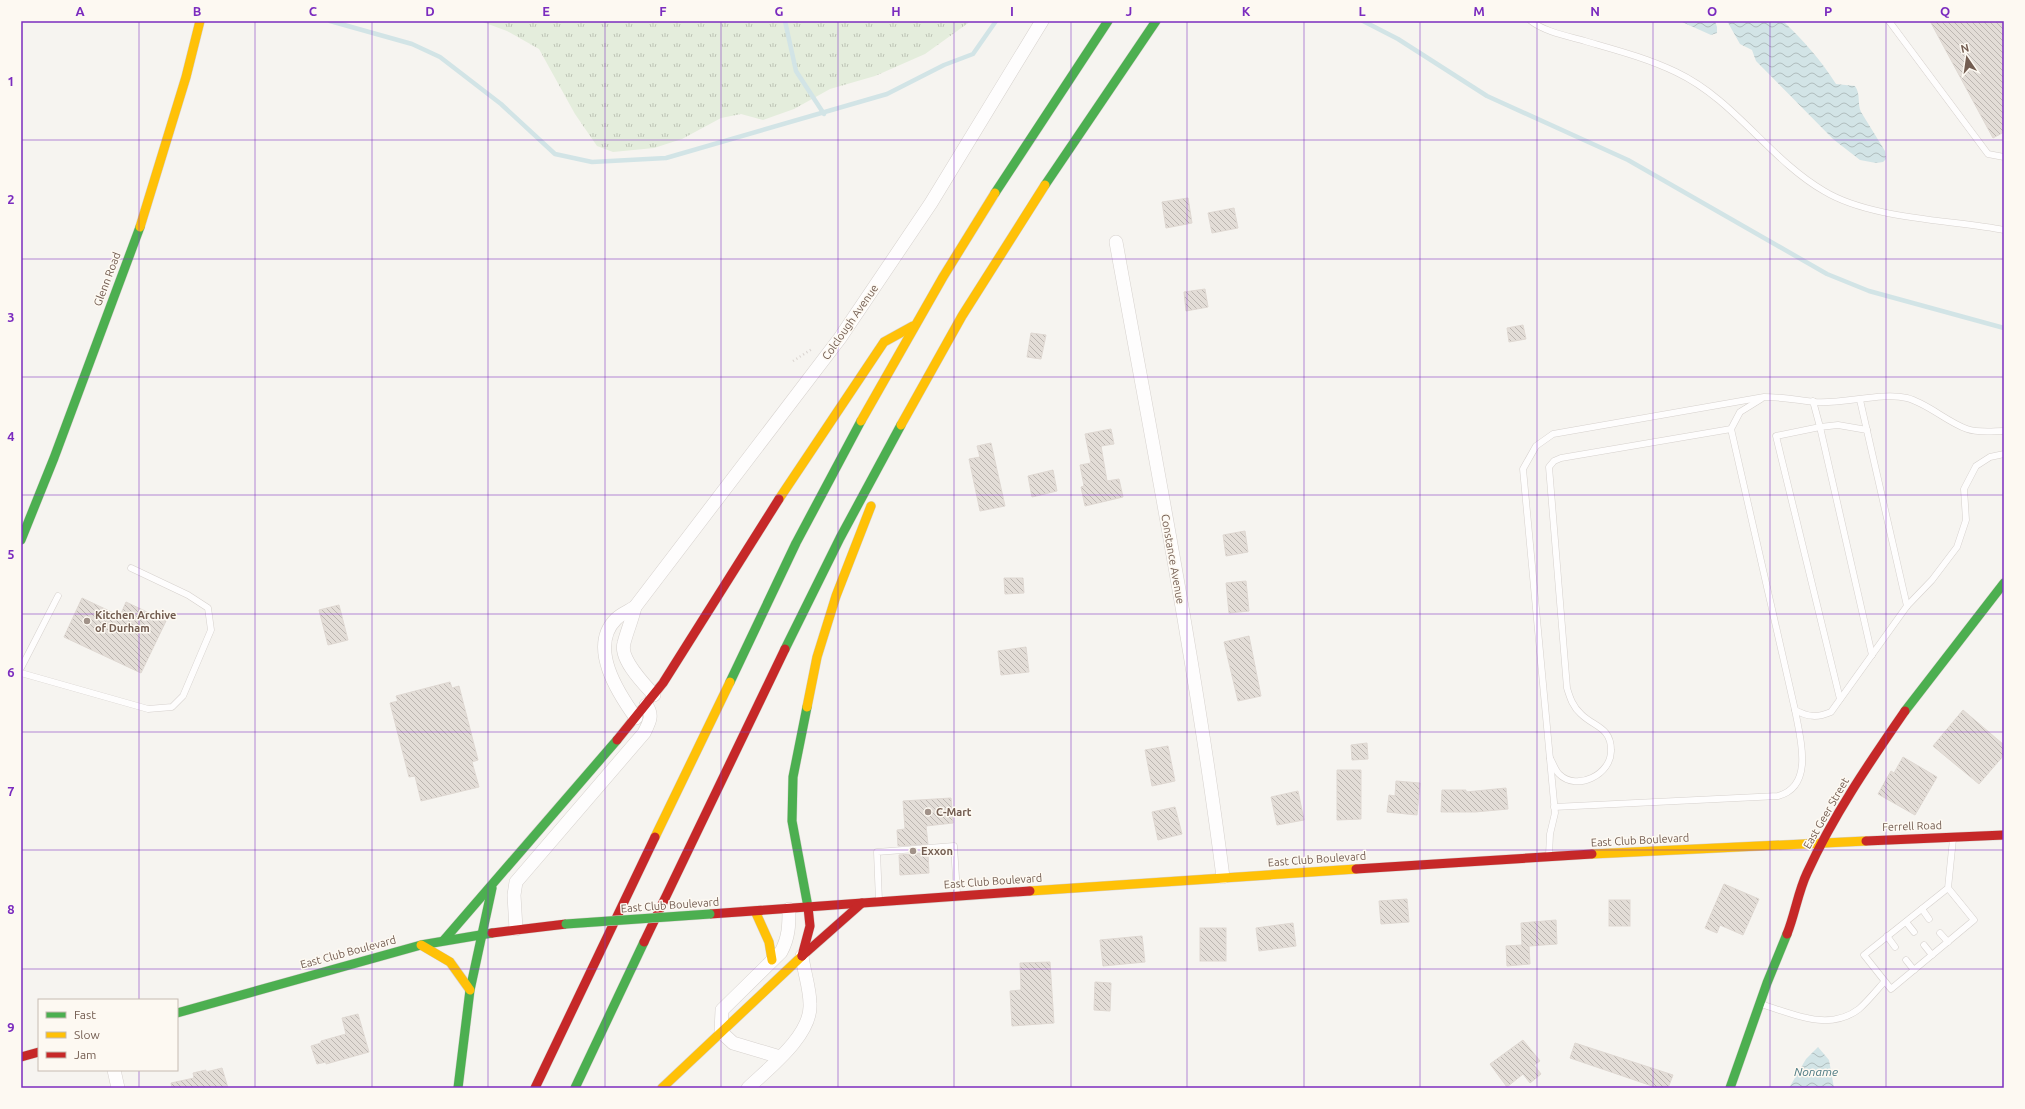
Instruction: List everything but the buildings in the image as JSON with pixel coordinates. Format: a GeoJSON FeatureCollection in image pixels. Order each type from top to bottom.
{"type":"FeatureCollection","features":[{"type":"Feature","properties":{"kind":"main road","name":"Glenn Road"},"geometry":{"type":"LineString","coordinates":[[21,540],[54,458],[144,217],[186,77],[200,21]]}},
{"type":"Feature","properties":{"kind":"main road"},"geometry":{"type":"LineString","coordinates":[[535,1088],[796,543],[861,420],[914,326],[1021,152],[1108,21]]}},
{"type":"Feature","properties":{"kind":"main road"},"geometry":{"type":"LineString","coordinates":[[576,1088],[806,608],[897,433],[937,360],[1031,204],[1156,21]]}},
{"type":"Feature","properties":{"kind":"main road"},"geometry":{"type":"LineString","coordinates":[[444,940],[493,885],[650,700],[809,452],[884,342],[914,326]]}},
{"type":"Feature","properties":{"kind":"main road"},"geometry":{"type":"LineString","coordinates":[[802,956],[810,926],[808,907],[792,821],[793,777],[810,687],[825,629],[897,433]]}},
{"type":"Feature","properties":{"kind":"main road","name":"East Geer Street"},"geometry":{"type":"LineString","coordinates":[[1730,1088],[1794,916],[1806,874],[1822,842],[1874,756],[1908,705],[2004,583]]}},
{"type":"Feature","properties":{"kind":"main road","name":"Ferrell Road"},"geometry":{"type":"LineString","coordinates":[[1822,842],[2004,835]]}},
{"type":"Feature","properties":{"kind":"main road","name":"East Club Boulevard"},"geometry":{"type":"LineString","coordinates":[[178,1013],[421,945],[516,929],[566,924],[1223,877],[1822,842]]}},
{"type":"Feature","properties":{"kind":"main road"},"geometry":{"type":"LineString","coordinates":[[458,1088],[470,990],[493,885]]}},
{"type":"Feature","properties":{"kind":"main road"},"geometry":{"type":"LineString","coordinates":[[662,1088],[802,956],[862,903]]}},
{"type":"Feature","properties":{"kind":"main road"},"geometry":{"type":"LineString","coordinates":[[755,911],[769,942],[772,960]]}},
{"type":"Feature","properties":{"kind":"main road"},"geometry":{"type":"LineString","coordinates":[[421,945],[446,957],[459,970],[470,990]]}},
{"type":"Feature","properties":{"kind":"main road"},"geometry":{"type":"LineString","coordinates":[[21,1057],[38,1052]]}},
{"type":"Feature","properties":{"kind":"street","name":"Colclough Avenue"},"geometry":{"type":"LineString","coordinates":[[636,718],[616,686],[605,656],[606,639],[613,622],[635,607],[840,338],[930,203],[1042,21]]}},
{"type":"Feature","properties":{"kind":"street","name":"Constance Avenue"},"geometry":{"type":"LineString","coordinates":[[1116,242],[1186,631],[1223,877]]}},
{"type":"Feature","properties":{"kind":"street","name":"Colclough Avenue"},"geometry":{"type":"LineString","coordinates":[[635,607],[623,650],[650,700]]}},
{"type":"Feature","properties":{"kind":"street"},"geometry":{"type":"LineString","coordinates":[[516,929],[514,895],[516,882],[644,733],[651,718],[650,700]]}},
{"type":"Feature","properties":{"kind":"street"},"geometry":{"type":"LineString","coordinates":[[780,1057],[733,1043],[721,1032],[722,1010],[781,952],[787,941],[789,909]]}},
{"type":"Feature","properties":{"kind":"street"},"geometry":{"type":"LineString","coordinates":[[748,1088],[797,1039],[809,1018],[810,1004],[802,956]]}},
{"type":"Feature","properties":{"kind":"street"},"geometry":{"type":"LineString","coordinates":[[114,1071],[118,1088]]}},
{"type":"Feature","properties":{"kind":"lane"},"geometry":{"type":"LineString","coordinates":[[1531,21],[1555,33],[1654,62],[1697,83],[1729,109],[1791,169],[1826,192],[1842,200],[1861,207],[1898,214],[2004,230]]}},
{"type":"Feature","properties":{"kind":"lane"},"geometry":{"type":"LineString","coordinates":[[1889,21],[1988,154],[2004,157]]}},
{"type":"Feature","properties":{"kind":"lane"},"geometry":{"type":"LineString","coordinates":[[1549,857],[1550,834],[1555,812],[1523,469],[1536,446],[1553,434],[1764,397],[1793,398],[1813,402],[1860,400],[1894,396],[1909,398],[1951,422],[1969,430],[2004,431]]}},
{"type":"Feature","properties":{"kind":"lane"},"geometry":{"type":"LineString","coordinates":[[1554,807],[1778,796],[1785,794],[1795,786],[1800,777],[1802,767],[1795,710],[1731,429],[1740,412],[1764,397]]}},
{"type":"Feature","properties":{"kind":"lane"},"geometry":{"type":"LineString","coordinates":[[1860,400],[1908,606]]}},
{"type":"Feature","properties":{"kind":"lane"},"geometry":{"type":"LineString","coordinates":[[1813,402],[1872,655]]}},
{"type":"Feature","properties":{"kind":"lane"},"geometry":{"type":"LineString","coordinates":[[1840,699],[1776,436],[1838,425],[1867,430]]}},
{"type":"Feature","properties":{"kind":"lane"},"geometry":{"type":"LineString","coordinates":[[1550,758],[1560,775],[1571,780],[1587,780],[1602,772],[1610,758],[1611,750],[1605,731],[1600,726],[1582,715],[1575,708],[1567,688],[1549,467],[1554,461],[1561,458],[1731,429]]}},
{"type":"Feature","properties":{"kind":"lane"},"geometry":{"type":"LineString","coordinates":[[1795,710],[1812,717],[1820,717],[1831,712],[1908,606],[1932,580],[1957,547],[1966,520],[1964,489],[1976,466],[1990,457],[2004,454]]}},
{"type":"Feature","properties":{"kind":"lane"},"geometry":{"type":"LineString","coordinates":[[21,673],[148,709],[172,707],[183,696],[211,630],[208,608],[188,595],[131,568]]}},
{"type":"Feature","properties":{"kind":"lane"},"geometry":{"type":"LineString","coordinates":[[21,668],[58,596]]}},
{"type":"Feature","properties":{"kind":"lane"},"geometry":{"type":"LineString","coordinates":[[1948,888],[1864,954],[1884,982],[1891,989],[1974,920],[1948,888],[1953,837]]}},
{"type":"Feature","properties":{"kind":"lane"},"geometry":{"type":"LineString","coordinates":[[880,902],[876,852],[954,846],[957,896]]}},
{"type":"Feature","properties":{"kind":"lane"},"geometry":{"type":"LineString","coordinates":[[1922,909],[1929,919]]}},
{"type":"Feature","properties":{"kind":"lane"},"geometry":{"type":"LineString","coordinates":[[1906,922],[1914,932]]}},
{"type":"Feature","properties":{"kind":"lane"},"geometry":{"type":"LineString","coordinates":[[1940,933],[1948,942]]}},
{"type":"Feature","properties":{"kind":"lane"},"geometry":{"type":"LineString","coordinates":[[1887,936],[1895,947]]}},
{"type":"Feature","properties":{"kind":"lane"},"geometry":{"type":"LineString","coordinates":[[1924,945],[1932,955]]}},
{"type":"Feature","properties":{"kind":"lane"},"geometry":{"type":"LineString","coordinates":[[1906,960],[1914,970]]}},
{"type":"Feature","properties":{"kind":"lane"},"geometry":{"type":"LineString","coordinates":[[1760,1004],[1809,1020],[1829,1021],[1853,1013],[1884,982]]}},
{"type":"Feature","properties":{"kind":"green space"},"geometry":{"type":"Polygon","coordinates":[[[480,21],[971,21],[925,54],[875,76],[830,89],[794,109],[763,120],[741,114],[721,118],[682,139],[654,148],[613,152],[597,146],[575,114],[539,49],[507,31],[480,21]]]}},
{"type":"Feature","properties":{"kind":"water"},"geometry":{"type":"Polygon","coordinates":[[[1680,21],[1715,21],[1717,33],[1711,35],[1680,21]]]}},
{"type":"Feature","properties":{"kind":"water"},"geometry":{"type":"Polygon","coordinates":[[[1727,21],[1783,21],[1798,35],[1836,84],[1855,86],[1858,93],[1861,112],[1885,151],[1886,159],[1883,162],[1876,163],[1860,160],[1833,139],[1756,61],[1752,50],[1740,44],[1727,21]]]}},
{"type":"Feature","properties":{"kind":"water","name":"Noname"},"geometry":{"type":"Polygon","coordinates":[[[1818,1047],[1829,1060],[1834,1088],[1789,1088],[1806,1059],[1818,1047]]]}},
{"type":"Feature","properties":{"kind":"waterway"},"geometry":{"type":"LineString","coordinates":[[330,21],[412,44],[440,57],[501,104],[555,154],[592,162],[666,158],[887,94],[944,65],[973,54],[996,21]]}},
{"type":"Feature","properties":{"kind":"waterway"},"geometry":{"type":"LineString","coordinates":[[785,21],[796,71],[824,114]]}},
{"type":"Feature","properties":{"kind":"waterway"},"geometry":{"type":"LineString","coordinates":[[1363,21],[1398,39],[1487,96],[1628,160],[1827,274],[1869,291],[2004,328]]}},
{"type":"Feature","properties":{"kind":"traffic: fast"},"geometry":{"type":"LineString","coordinates":[[995,193],[1108,21]]}},
{"type":"Feature","properties":{"kind":"traffic: fast"},"geometry":{"type":"LineString","coordinates":[[1045,185],[1156,21]]}},
{"type":"Feature","properties":{"kind":"traffic: fast"},"geometry":{"type":"LineString","coordinates":[[21,540],[54,458],[140,227]]}},
{"type":"Feature","properties":{"kind":"traffic: fast"},"geometry":{"type":"LineString","coordinates":[[730,682],[796,543],[861,421]]}},
{"type":"Feature","properties":{"kind":"traffic: fast"},"geometry":{"type":"LineString","coordinates":[[785,649],[840,538],[901,425]]}},
{"type":"Feature","properties":{"kind":"traffic: fast"},"geometry":{"type":"LineString","coordinates":[[1905,711],[2004,583]]}},
{"type":"Feature","properties":{"kind":"traffic: fast"},"geometry":{"type":"LineString","coordinates":[[807,707],[793,777],[792,821],[808,907]]}},
{"type":"Feature","properties":{"kind":"traffic: fast"},"geometry":{"type":"LineString","coordinates":[[444,940],[617,740]]}},
{"type":"Feature","properties":{"kind":"traffic: fast"},"geometry":{"type":"LineString","coordinates":[[458,1088],[470,990],[492,888]]}},
{"type":"Feature","properties":{"kind":"traffic: fast"},"geometry":{"type":"LineString","coordinates":[[566,924],[710,914]]}},
{"type":"Feature","properties":{"kind":"traffic: fast"},"geometry":{"type":"LineString","coordinates":[[178,1013],[421,945],[492,933]]}},
{"type":"Feature","properties":{"kind":"traffic: fast"},"geometry":{"type":"LineString","coordinates":[[1730,1088],[1767,983],[1787,934]]}},
{"type":"Feature","properties":{"kind":"traffic: fast"},"geometry":{"type":"LineString","coordinates":[[575,1088],[644,942]]}},
{"type":"Feature","properties":{"kind":"traffic: slow"},"geometry":{"type":"LineString","coordinates":[[140,227],[186,77],[200,21]]}},
{"type":"Feature","properties":{"kind":"traffic: slow"},"geometry":{"type":"LineString","coordinates":[[901,425],[962,316],[1045,185]]}},
{"type":"Feature","properties":{"kind":"traffic: slow"},"geometry":{"type":"LineString","coordinates":[[861,421],[943,277],[995,193]]}},
{"type":"Feature","properties":{"kind":"traffic: slow"},"geometry":{"type":"LineString","coordinates":[[779,499],[884,342],[913,326]]}},
{"type":"Feature","properties":{"kind":"traffic: slow"},"geometry":{"type":"LineString","coordinates":[[807,707],[817,657],[836,596],[871,506]]}},
{"type":"Feature","properties":{"kind":"traffic: slow"},"geometry":{"type":"LineString","coordinates":[[655,837],[730,682]]}},
{"type":"Feature","properties":{"kind":"traffic: slow"},"geometry":{"type":"LineString","coordinates":[[1592,854],[1866,841]]}},
{"type":"Feature","properties":{"kind":"traffic: slow"},"geometry":{"type":"LineString","coordinates":[[1030,891],[1356,869]]}},
{"type":"Feature","properties":{"kind":"traffic: slow"},"geometry":{"type":"LineString","coordinates":[[755,911],[769,942],[772,960]]}},
{"type":"Feature","properties":{"kind":"traffic: slow"},"geometry":{"type":"LineString","coordinates":[[421,945],[450,962],[470,990]]}},
{"type":"Feature","properties":{"kind":"traffic: slow"},"geometry":{"type":"LineString","coordinates":[[662,1088],[802,956]]}},
{"type":"Feature","properties":{"kind":"traffic: jam"},"geometry":{"type":"LineString","coordinates":[[617,740],[663,683],[779,499]]}},
{"type":"Feature","properties":{"kind":"traffic: jam"},"geometry":{"type":"LineString","coordinates":[[644,942],[785,649]]}},
{"type":"Feature","properties":{"kind":"traffic: jam"},"geometry":{"type":"LineString","coordinates":[[1787,934],[1804,880],[1828,831],[1865,770],[1905,711]]}},
{"type":"Feature","properties":{"kind":"traffic: jam"},"geometry":{"type":"LineString","coordinates":[[1866,841],[2004,835]]}},
{"type":"Feature","properties":{"kind":"traffic: jam"},"geometry":{"type":"LineString","coordinates":[[535,1088],[655,837]]}},
{"type":"Feature","properties":{"kind":"traffic: jam"},"geometry":{"type":"LineString","coordinates":[[1356,869],[1592,854]]}},
{"type":"Feature","properties":{"kind":"traffic: jam"},"geometry":{"type":"LineString","coordinates":[[710,914],[1030,891]]}},
{"type":"Feature","properties":{"kind":"traffic: jam"},"geometry":{"type":"LineString","coordinates":[[802,956],[862,903]]}},
{"type":"Feature","properties":{"kind":"traffic: jam"},"geometry":{"type":"LineString","coordinates":[[802,956],[810,926],[808,907]]}},
{"type":"Feature","properties":{"kind":"traffic: jam"},"geometry":{"type":"LineString","coordinates":[[492,933],[566,924]]}},
{"type":"Feature","properties":{"kind":"traffic: jam"},"geometry":{"type":"LineString","coordinates":[[21,1057],[38,1052]]}},
{"type":"Feature","properties":{"kind":"place","name":"Kitchen Archive of Durham"},"geometry":{"type":"Point","coordinates":[87,621]}},
{"type":"Feature","properties":{"kind":"place","name":"C-Mart"},"geometry":{"type":"Point","coordinates":[928,812]}},
{"type":"Feature","properties":{"kind":"place","name":"Exxon"},"geometry":{"type":"Point","coordinates":[913,851]}}]}
